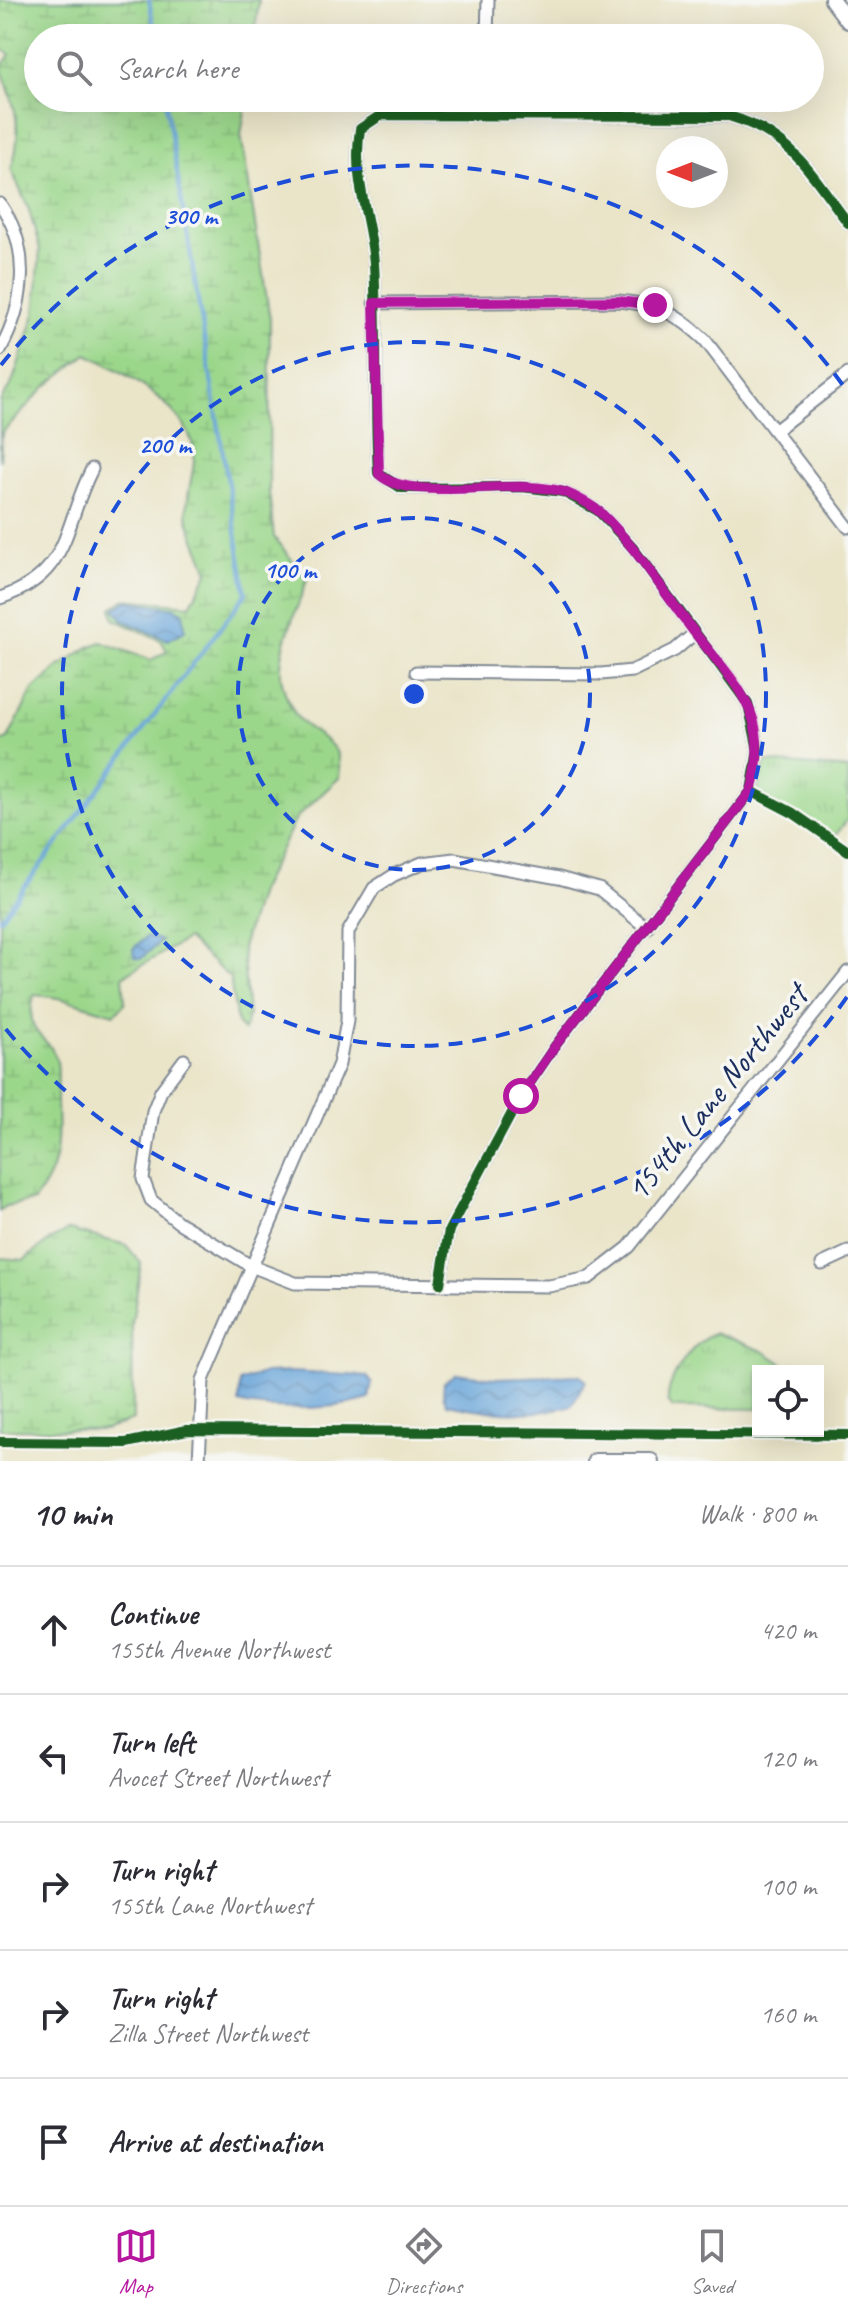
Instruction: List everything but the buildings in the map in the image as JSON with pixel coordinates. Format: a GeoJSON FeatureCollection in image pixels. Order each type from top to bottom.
{"type":"FeatureCollection","features":[{"type":"Feature","properties":{"kind":"main road"},"geometry":{"type":"LineString","coordinates":[[832,0],[848,21]]}},
{"type":"Feature","properties":{"kind":"main road"},"geometry":{"type":"LineString","coordinates":[[595,1461],[651,1461]]}},
{"type":"Feature","properties":{"kind":"street"},"geometry":{"type":"LineString","coordinates":[[487,24],[488,0]]}},
{"type":"Feature","properties":{"kind":"street"},"geometry":{"type":"LineString","coordinates":[[440,1284],[449,1230],[521,1096],[555,1046],[715,843],[751,791],[758,750],[748,704],[634,549],[598,511],[563,492],[522,487],[401,488],[379,474],[373,260],[355,156],[360,129],[381,115],[729,116],[759,125],[797,156],[848,223]]}},
{"type":"Feature","properties":{"kind":"street"},"geometry":{"type":"LineString","coordinates":[[0,204],[15,231],[21,268],[15,316],[0,350]]}},
{"type":"Feature","properties":{"kind":"street"},"geometry":{"type":"LineString","coordinates":[[374,303],[618,301],[655,305],[684,320],[705,340],[848,527]]}},
{"type":"Feature","properties":{"kind":"street"},"geometry":{"type":"LineString","coordinates":[[776,430],[848,374]]}},
{"type":"Feature","properties":{"kind":"street"},"geometry":{"type":"LineString","coordinates":[[0,598],[46,573],[56,560],[71,531],[79,494],[92,469]]}},
{"type":"Feature","properties":{"kind":"street"},"geometry":{"type":"LineString","coordinates":[[416,672],[601,674],[632,671],[675,650],[695,633]]}},
{"type":"Feature","properties":{"kind":"street"},"geometry":{"type":"LineString","coordinates":[[199,1461],[203,1380],[339,1064],[347,1021],[348,932],[374,888],[422,863],[454,859],[559,878],[599,889],[647,928]]}},
{"type":"Feature","properties":{"kind":"street","name":"154th Lane Northwest"},"geometry":{"type":"LineString","coordinates":[[184,1060],[161,1091],[153,1111],[143,1179],[151,1200],[178,1222],[251,1266],[295,1283],[549,1286],[589,1278],[629,1247],[848,972]]}},
{"type":"Feature","properties":{"kind":"street"},"geometry":{"type":"LineString","coordinates":[[822,1264],[848,1252]]}},
{"type":"Feature","properties":{"kind":"green space"},"geometry":{"type":"Polygon","coordinates":[[[0,0],[259,0],[256,24],[24,24],[24,112],[245,112],[241,135],[270,319],[269,492],[274,537],[307,579],[286,639],[281,676],[294,712],[335,749],[339,778],[297,817],[259,892],[242,948],[248,1015],[244,1031],[237,1023],[230,978],[187,939],[123,976],[125,1003],[115,1014],[34,995],[32,1021],[54,1052],[57,1062],[56,1153],[49,1176],[34,1201],[6,1206],[0,1211],[0,742],[8,739],[32,691],[58,667],[89,647],[101,642],[151,660],[167,651],[161,640],[114,619],[112,608],[125,599],[190,605],[208,573],[187,514],[194,454],[187,431],[164,403],[133,379],[101,361],[87,354],[44,388],[2,433],[0,461],[0,402],[12,383],[35,314],[40,250],[29,210],[11,169],[17,143],[16,118],[1,68],[10,54],[0,48],[0,0]]]}},
{"type":"Feature","properties":{"kind":"green space"},"geometry":{"type":"Polygon","coordinates":[[[766,762],[848,769],[848,819],[830,842],[784,813],[754,801],[766,762]]]}},
{"type":"Feature","properties":{"kind":"green space"},"geometry":{"type":"Polygon","coordinates":[[[69,1230],[126,1245],[141,1263],[132,1324],[133,1420],[105,1430],[0,1429],[0,1258],[24,1260],[51,1239],[69,1230]]]}},
{"type":"Feature","properties":{"kind":"green space"},"geometry":{"type":"Polygon","coordinates":[[[716,1333],[763,1351],[784,1365],[752,1365],[752,1409],[673,1408],[668,1402],[672,1382],[683,1362],[716,1333]]]}},
{"type":"Feature","properties":{"kind":"water"},"geometry":{"type":"Polygon","coordinates":[[[127,601],[183,612],[185,631],[168,640],[123,620],[115,609],[127,601]]]}},
{"type":"Feature","properties":{"kind":"water"},"geometry":{"type":"Polygon","coordinates":[[[147,936],[161,941],[141,959],[134,957],[133,949],[147,936]]]}},
{"type":"Feature","properties":{"kind":"water"},"geometry":{"type":"Polygon","coordinates":[[[265,1373],[367,1376],[372,1383],[369,1399],[304,1408],[268,1408],[239,1403],[240,1382],[265,1373]]]}},
{"type":"Feature","properties":{"kind":"water"},"geometry":{"type":"Polygon","coordinates":[[[456,1373],[495,1378],[580,1375],[586,1381],[572,1405],[542,1411],[510,1412],[447,1404],[443,1395],[444,1382],[456,1373]]]}},
{"type":"Feature","properties":{"kind":"waterway"},"geometry":{"type":"LineString","coordinates":[[149,0],[153,24]]}},
{"type":"Feature","properties":{"kind":"waterway"},"geometry":{"type":"LineString","coordinates":[[0,919],[246,594],[167,112]]}},
{"type":"Feature","properties":{"kind":"cycle path"},"geometry":{"type":"LineString","coordinates":[[440,1284],[449,1230],[521,1096],[555,1046],[751,791],[758,750],[748,704],[634,549],[598,511],[563,492],[522,487],[401,488],[378,473],[374,263],[358,165],[360,129],[381,115],[729,116],[769,133],[784,145],[810,172],[848,223]]}},
{"type":"Feature","properties":{"kind":"cycle path"},"geometry":{"type":"LineString","coordinates":[[751,791],[793,813],[848,851]]}},
{"type":"Feature","properties":{"kind":"cycle path"},"geometry":{"type":"LineString","coordinates":[[0,1442],[126,1443],[187,1430],[848,1435]]}},
{"type":"Feature","properties":{"kind":"route"},"geometry":{"type":"LineString","coordinates":[[521,1096],[555,1046],[715,843],[751,791],[758,750],[754,722],[748,704],[723,667],[634,549],[598,511],[563,492],[522,487],[401,488],[388,483],[378,473],[374,303],[618,301],[655,305]]}}]}
